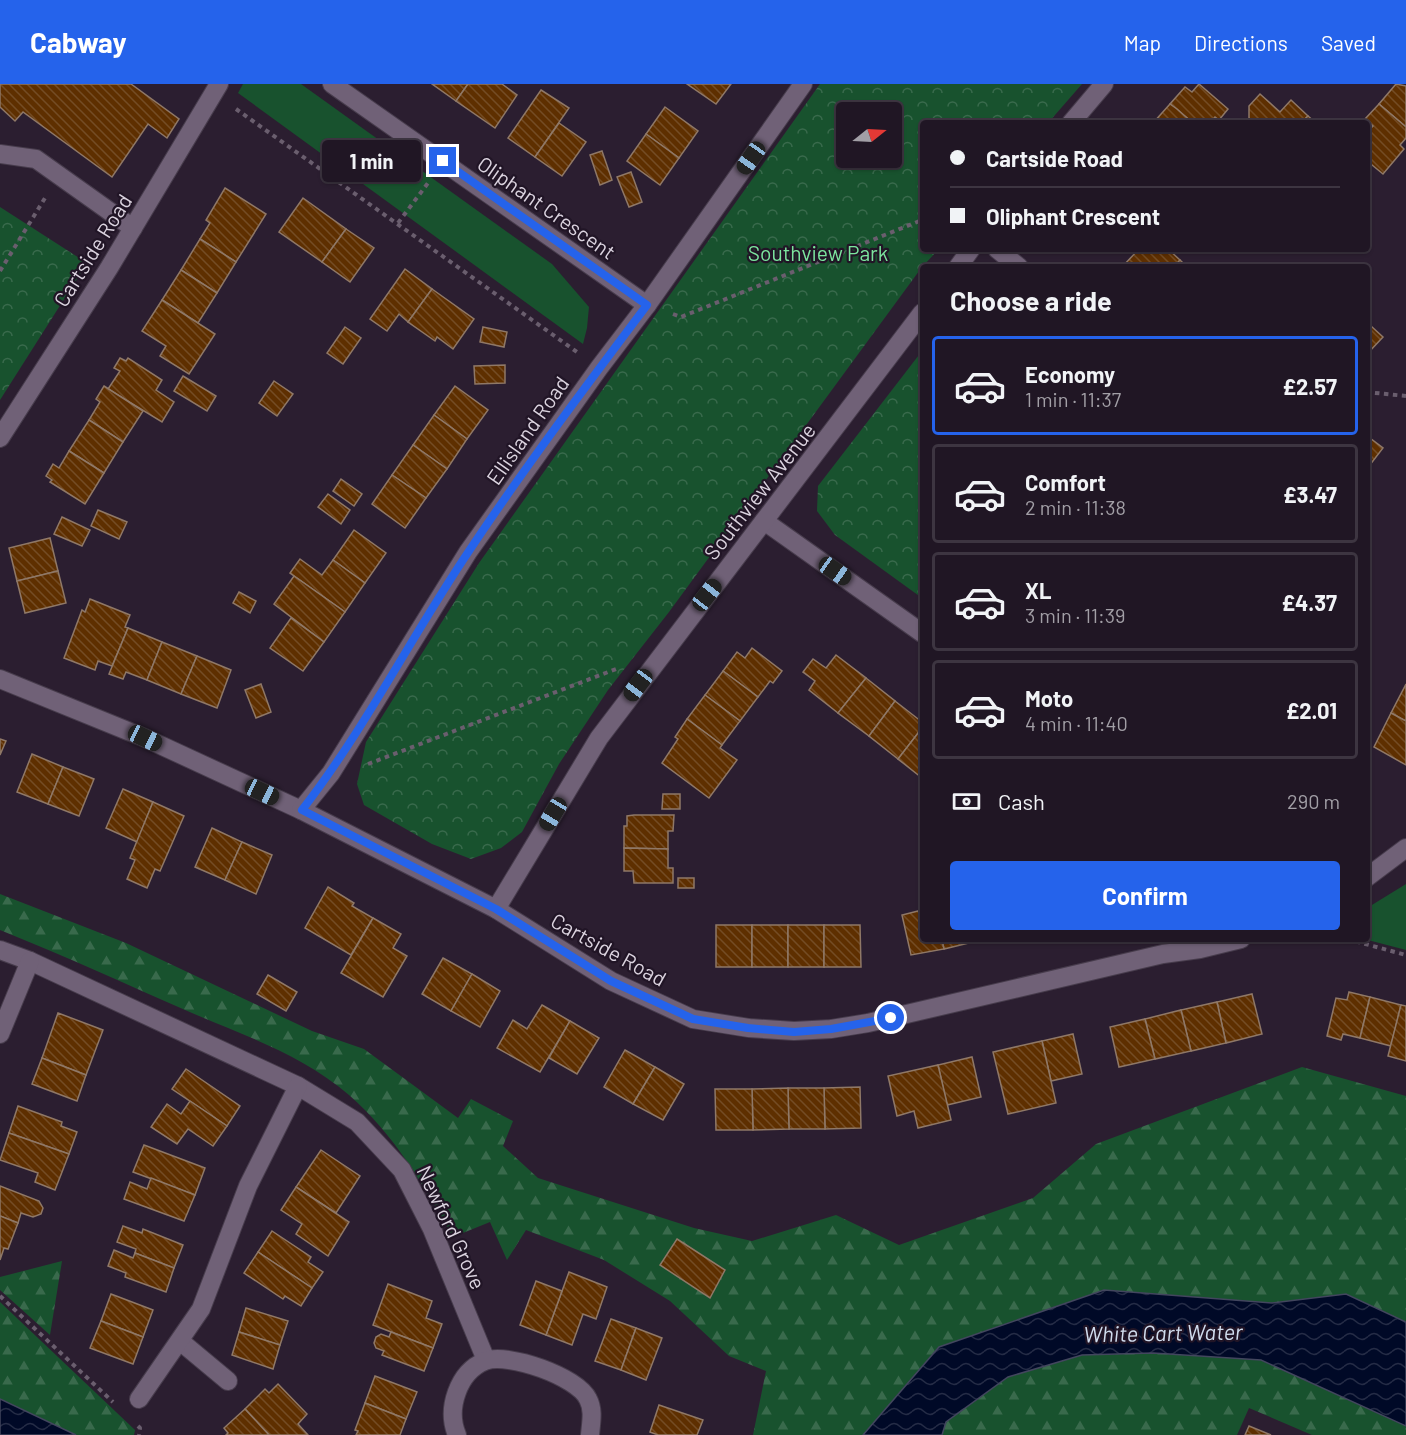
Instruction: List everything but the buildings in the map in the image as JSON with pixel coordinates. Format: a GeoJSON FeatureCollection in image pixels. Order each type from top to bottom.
{"type":"FeatureCollection","features":[{"type":"Feature","properties":{"kind":"street","name":"Oliphant Crescent"},"geometry":{"type":"LineString","coordinates":[[332,84],[647,305]]}},
{"type":"Feature","properties":{"kind":"street","name":"Ellisland Road"},"geometry":{"type":"LineString","coordinates":[[302,810],[331,773],[468,552],[803,84]]}},
{"type":"Feature","properties":{"kind":"street"},"geometry":{"type":"LineString","coordinates":[[1074,120],[1104,84]]}},
{"type":"Feature","properties":{"kind":"street","name":"Cartside Road"},"geometry":{"type":"LineString","coordinates":[[0,438],[133,228],[216,89]]}},
{"type":"Feature","properties":{"kind":"street"},"geometry":{"type":"LineString","coordinates":[[0,154],[36,159],[133,228]]}},
{"type":"Feature","properties":{"kind":"street"},"geometry":{"type":"LineString","coordinates":[[1001,252],[1015,264]]}},
{"type":"Feature","properties":{"kind":"street","name":"Southview Avenue"},"geometry":{"type":"LineString","coordinates":[[496,909],[599,738],[920,316]]}},
{"type":"Feature","properties":{"kind":"street"},"geometry":{"type":"LineString","coordinates":[[764,521],[920,632]]}},
{"type":"Feature","properties":{"kind":"street","name":"Cartside Road"},"geometry":{"type":"LineString","coordinates":[[0,679],[145,738],[302,810],[496,909],[611,981],[693,1019],[748,1028],[794,1032],[831,1029],[868,1023],[1152,957],[1229,942]]}},
{"type":"Feature","properties":{"kind":"street"},"geometry":{"type":"LineString","coordinates":[[1370,875],[1406,848]]}},
{"type":"Feature","properties":{"kind":"street","name":"Newford Grove"},"geometry":{"type":"LineString","coordinates":[[0,950],[30,961],[298,1086],[357,1122],[402,1170],[432,1229],[486,1360]]}},
{"type":"Feature","properties":{"kind":"street"},"geometry":{"type":"LineString","coordinates":[[0,1034],[30,961]]}},
{"type":"Feature","properties":{"kind":"street"},"geometry":{"type":"LineString","coordinates":[[139,1399],[201,1309],[248,1186],[298,1086]]}},
{"type":"Feature","properties":{"kind":"street"},"geometry":{"type":"LineString","coordinates":[[180,1341],[228,1381]]}},
{"type":"Feature","properties":{"kind":"street"},"geometry":{"type":"LineString","coordinates":[[457,1435],[452,1411],[456,1391],[471,1370],[486,1360],[513,1360],[546,1370],[579,1386],[589,1399],[590,1435]]}},
{"type":"Feature","properties":{"kind":"path"},"geometry":{"type":"LineString","coordinates":[[216,89],[398,224],[599,368]]}},
{"type":"Feature","properties":{"kind":"path"},"geometry":{"type":"LineString","coordinates":[[398,224],[443,161]]}},
{"type":"Feature","properties":{"kind":"path"},"geometry":{"type":"LineString","coordinates":[[0,271],[59,175]]}},
{"type":"Feature","properties":{"kind":"path"},"geometry":{"type":"LineString","coordinates":[[647,305],[681,317],[920,221]]}},
{"type":"Feature","properties":{"kind":"path"},"geometry":{"type":"LineString","coordinates":[[1370,392],[1406,396]]}},
{"type":"Feature","properties":{"kind":"path"},"geometry":{"type":"LineString","coordinates":[[331,773],[370,764],[620,667]]}},
{"type":"Feature","properties":{"kind":"path"},"geometry":{"type":"LineString","coordinates":[[1358,942],[1406,955]]}},
{"type":"Feature","properties":{"kind":"path"},"geometry":{"type":"LineString","coordinates":[[0,1296],[114,1402]]}},
{"type":"Feature","properties":{"kind":"path"},"geometry":{"type":"LineString","coordinates":[[134,1422],[140,1428],[139,1435]]}},
{"type":"Feature","properties":{"kind":"green space"},"geometry":{"type":"Polygon","coordinates":[[[243,84],[301,84],[552,264],[589,307],[583,344],[238,93],[243,84]]]}},
{"type":"Feature","properties":{"kind":"green space","name":"Southview Park"},"geometry":{"type":"Polygon","coordinates":[[[820,84],[1082,84],[1051,120],[920,120],[920,252],[936,252],[925,264],[920,264],[920,270],[669,612],[608,690],[559,764],[522,832],[501,848],[471,859],[432,844],[364,805],[357,784],[366,742],[479,563],[820,84]]]}},
{"type":"Feature","properties":{"kind":"green space"},"geometry":{"type":"Polygon","coordinates":[[[0,207],[87,263],[0,400],[0,207]]]}},
{"type":"Feature","properties":{"kind":"green space"},"geometry":{"type":"Polygon","coordinates":[[[920,354],[920,597],[835,535],[817,511],[818,486],[920,354]]]}},
{"type":"Feature","properties":{"kind":"green space"},"geometry":{"type":"Polygon","coordinates":[[[1406,884],[1406,950],[1370,941],[1370,906],[1406,884]]]}},
{"type":"Feature","properties":{"kind":"green space"},"geometry":{"type":"Polygon","coordinates":[[[0,894],[126,943],[312,1031],[364,1049],[458,1118],[471,1099],[513,1121],[503,1146],[538,1178],[694,1228],[752,1241],[836,1215],[899,1245],[1033,1198],[1096,1144],[1302,1067],[1406,1096],[1406,1322],[1346,1294],[1272,1303],[1104,1290],[939,1347],[863,1435],[753,1435],[766,1371],[729,1356],[670,1301],[604,1260],[526,1230],[507,1260],[490,1222],[453,1237],[419,1180],[394,1144],[365,1110],[332,1081],[274,1048],[0,930],[0,894]]]}},
{"type":"Feature","properties":{"kind":"green space"},"geometry":{"type":"Polygon","coordinates":[[[62,1261],[50,1335],[0,1290],[0,1277],[62,1261]]]}},
{"type":"Feature","properties":{"kind":"green space"},"geometry":{"type":"Polygon","coordinates":[[[0,1302],[135,1430],[134,1435],[76,1435],[0,1399],[0,1302]]]}},
{"type":"Feature","properties":{"kind":"green space"},"geometry":{"type":"Polygon","coordinates":[[[1153,1353],[1261,1360],[1406,1426],[1406,1435],[1312,1435],[1249,1408],[1237,1435],[942,1435],[946,1422],[1008,1377],[1082,1355],[1153,1353]]]}},
{"type":"Feature","properties":{"kind":"water","name":"White Cart Water"},"geometry":{"type":"Polygon","coordinates":[[[1104,1290],[1272,1303],[1346,1294],[1406,1322],[1406,1426],[1261,1360],[1153,1353],[1082,1355],[1008,1377],[946,1422],[942,1435],[863,1435],[939,1347],[1104,1290]]]}},
{"type":"Feature","properties":{"kind":"water"},"geometry":{"type":"Polygon","coordinates":[[[0,1399],[76,1435],[0,1435],[0,1399]]]}},
{"type":"Feature","properties":{"kind":"route"},"geometry":{"type":"LineString","coordinates":[[443,161],[647,305],[599,368],[468,552],[331,773],[302,810],[496,909],[611,981],[693,1019],[748,1028],[794,1032],[831,1029],[891,1018]]}}]}
